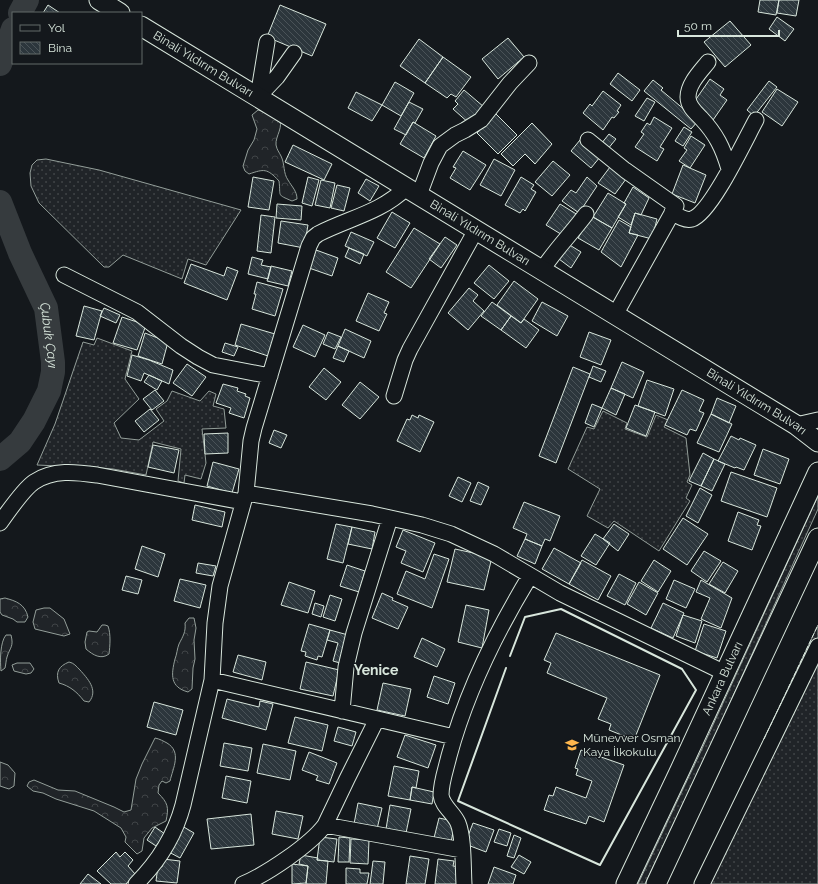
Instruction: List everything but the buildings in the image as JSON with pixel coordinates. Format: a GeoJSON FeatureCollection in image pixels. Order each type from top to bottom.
{"type":"FeatureCollection","features":[{"type":"Feature","properties":{"kind":"main road"},"geometry":{"type":"LineString","coordinates":[[99,0],[118,12]]}},
{"type":"Feature","properties":{"kind":"main road","name":"Binali Yıldırım Bulvarı"},"geometry":{"type":"LineString","coordinates":[[142,27],[796,425],[818,442]]}},
{"type":"Feature","properties":{"kind":"main road","name":"Ankara Bulvarı"},"geometry":{"type":"LineString","coordinates":[[626,884],[818,472]]}},
{"type":"Feature","properties":{"kind":"main road"},"geometry":{"type":"LineString","coordinates":[[656,884],[818,538]]}},
{"type":"Feature","properties":{"kind":"street"},"geometry":{"type":"LineString","coordinates":[[258,97],[267,42]]}},
{"type":"Feature","properties":{"kind":"street"},"geometry":{"type":"LineString","coordinates":[[258,97],[276,78],[294,53]]}},
{"type":"Feature","properties":{"kind":"street"},"geometry":{"type":"LineString","coordinates":[[708,62],[694,81],[688,96],[688,102],[692,109],[708,125],[717,138],[723,148],[729,169]]}},
{"type":"Feature","properties":{"kind":"street"},"geometry":{"type":"LineString","coordinates":[[136,884],[146,875],[158,858],[172,836],[178,822],[212,680],[215,623],[220,586],[245,498],[251,441],[254,428],[304,261],[313,238],[325,230],[385,204],[397,196],[412,191],[440,146],[455,135],[481,120],[510,83],[529,63]]}},
{"type":"Feature","properties":{"kind":"street"},"geometry":{"type":"LineString","coordinates":[[672,212],[690,220],[698,216],[704,210],[717,191],[756,120]]}},
{"type":"Feature","properties":{"kind":"street"},"geometry":{"type":"LineString","coordinates":[[588,140],[625,170],[676,206],[615,315]]}},
{"type":"Feature","properties":{"kind":"street"},"geometry":{"type":"LineString","coordinates":[[542,270],[556,250],[586,214]]}},
{"type":"Feature","properties":{"kind":"street"},"geometry":{"type":"LineString","coordinates":[[394,396],[410,349],[476,230]]}},
{"type":"Feature","properties":{"kind":"street"},"geometry":{"type":"LineString","coordinates":[[64,275],[137,312],[181,346],[213,365],[270,376]]}},
{"type":"Feature","properties":{"kind":"street"},"geometry":{"type":"LineString","coordinates":[[796,425],[818,420]]}},
{"type":"Feature","properties":{"kind":"street"},"geometry":{"type":"LineString","coordinates":[[0,523],[32,483],[49,475],[75,472],[390,518],[422,525],[451,534],[494,554],[560,593],[725,673]]}},
{"type":"Feature","properties":{"kind":"street"},"geometry":{"type":"LineString","coordinates":[[342,711],[346,667],[354,633],[390,518]]}},
{"type":"Feature","properties":{"kind":"street"},"geometry":{"type":"LineString","coordinates":[[464,884],[462,850],[458,824],[441,797],[443,779],[454,737],[468,700],[494,641],[513,604],[530,576]]}},
{"type":"Feature","properties":{"kind":"street"},"geometry":{"type":"LineString","coordinates":[[702,884],[818,646]]}},
{"type":"Feature","properties":{"kind":"street"},"geometry":{"type":"LineString","coordinates":[[212,680],[454,737]]}},
{"type":"Feature","properties":{"kind":"street"},"geometry":{"type":"LineString","coordinates":[[243,884],[252,880],[283,860],[312,839],[325,825],[349,773],[377,719]]}},
{"type":"Feature","properties":{"kind":"street"},"geometry":{"type":"LineString","coordinates":[[325,825],[462,850]]}},
{"type":"Feature","properties":{"kind":"green space"},"geometry":{"type":"Polygon","coordinates":[[[258,110],[274,115],[280,121],[280,128],[276,142],[277,150],[282,159],[286,177],[295,191],[297,199],[292,201],[281,196],[279,181],[268,172],[258,171],[249,174],[245,171],[243,166],[257,129],[252,115],[258,110]]]}},
{"type":"Feature","properties":{"kind":"green space"},"geometry":{"type":"Polygon","coordinates":[[[46,159],[99,170],[241,210],[206,265],[188,259],[182,279],[123,255],[109,267],[104,267],[39,203],[31,186],[30,173],[32,165],[37,160],[46,159]]]}},
{"type":"Feature","properties":{"kind":"green space"},"geometry":{"type":"Polygon","coordinates":[[[97,338],[132,351],[125,379],[139,399],[114,423],[121,438],[139,440],[164,421],[156,409],[167,401],[172,391],[200,401],[209,391],[216,394],[213,406],[224,409],[226,428],[202,429],[206,463],[201,479],[185,475],[184,483],[178,481],[181,449],[153,442],[146,475],[113,469],[37,465],[55,424],[83,342],[94,345],[97,338]]]}},
{"type":"Feature","properties":{"kind":"green space"},"geometry":{"type":"Polygon","coordinates":[[[603,411],[627,423],[625,429],[647,437],[656,415],[668,420],[664,427],[686,438],[690,475],[687,482],[692,485],[686,498],[690,501],[659,551],[614,521],[608,528],[587,516],[600,489],[568,469],[587,427],[594,429],[603,411]]]}},
{"type":"Feature","properties":{"kind":"green space"},"geometry":{"type":"Polygon","coordinates":[[[818,496],[818,509],[708,751],[645,884],[638,884],[701,751],[818,496]]]}},
{"type":"Feature","properties":{"kind":"green space"},"geometry":{"type":"Polygon","coordinates":[[[5,598],[16,602],[25,609],[28,617],[25,622],[17,622],[2,615],[0,612],[0,599],[5,598]]]}},
{"type":"Feature","properties":{"kind":"green space"},"geometry":{"type":"Polygon","coordinates":[[[50,608],[64,619],[70,634],[64,636],[35,629],[33,622],[36,610],[50,608]]]}},
{"type":"Feature","properties":{"kind":"green space"},"geometry":{"type":"Polygon","coordinates":[[[189,618],[194,618],[196,628],[194,640],[195,659],[192,689],[188,692],[182,690],[175,684],[173,680],[173,670],[178,646],[185,631],[185,623],[189,618]]]}},
{"type":"Feature","properties":{"kind":"green space"},"geometry":{"type":"Polygon","coordinates":[[[102,625],[108,626],[110,633],[110,644],[109,654],[100,657],[94,655],[86,649],[85,642],[87,632],[97,632],[102,625]]]}},
{"type":"Feature","properties":{"kind":"green space"},"geometry":{"type":"Polygon","coordinates":[[[818,625],[818,884],[696,884],[818,625]]]}},
{"type":"Feature","properties":{"kind":"green space"},"geometry":{"type":"Polygon","coordinates":[[[6,635],[11,635],[12,645],[7,657],[5,668],[1,671],[2,647],[6,635]]]}},
{"type":"Feature","properties":{"kind":"green space"},"geometry":{"type":"Polygon","coordinates":[[[69,662],[77,667],[91,684],[93,693],[89,702],[84,701],[76,692],[59,683],[57,676],[59,670],[63,665],[69,662]]]}},
{"type":"Feature","properties":{"kind":"green space"},"geometry":{"type":"Polygon","coordinates":[[[17,663],[30,663],[34,669],[31,673],[26,674],[14,671],[12,665],[17,663]]]}},
{"type":"Feature","properties":{"kind":"green space"},"geometry":{"type":"Polygon","coordinates":[[[155,738],[160,739],[172,747],[175,756],[170,781],[166,783],[162,781],[159,785],[158,793],[167,806],[167,816],[166,821],[152,828],[144,838],[142,851],[137,854],[125,842],[126,837],[121,828],[94,811],[56,799],[43,793],[33,791],[27,786],[29,782],[34,780],[58,790],[75,791],[124,812],[131,810],[136,779],[155,738]]]}},
{"type":"Feature","properties":{"kind":"green space"},"geometry":{"type":"Polygon","coordinates":[[[0,762],[8,765],[15,773],[14,786],[9,789],[0,786],[0,762]]]}},
{"type":"Feature","properties":{"kind":"waterway","name":"Çubuk Çayı"},"geometry":{"type":"LineString","coordinates":[[21,12],[27,0]]}},
{"type":"Feature","properties":{"kind":"waterway","name":"Çubuk Çayı"},"geometry":{"type":"LineString","coordinates":[[0,64],[12,32]]}},
{"type":"Feature","properties":{"kind":"waterway","name":"Çubuk Çayı"},"geometry":{"type":"LineString","coordinates":[[0,202],[20,253],[46,308],[53,362],[53,372],[49,391],[34,421],[20,442],[0,459]]}},
{"type":"Feature","properties":{"kind":"fence"},"geometry":{"type":"LineString","coordinates":[[764,739],[818,625]]}},
{"type":"Feature","properties":{"kind":"wall"},"geometry":{"type":"LineString","coordinates":[[506,668],[458,801],[600,865],[696,690],[682,669],[561,609],[525,617],[510,656]]}},
{"type":"Feature","properties":{"kind":"place","name":"Münevver Osman Kaya İlkokulu"},"geometry":{"type":"Point","coordinates":[572,745]}},
{"type":"Feature","properties":{"kind":"district","name":"Yenice"},"geometry":{"type":"Point","coordinates":[376,670]}}]}
